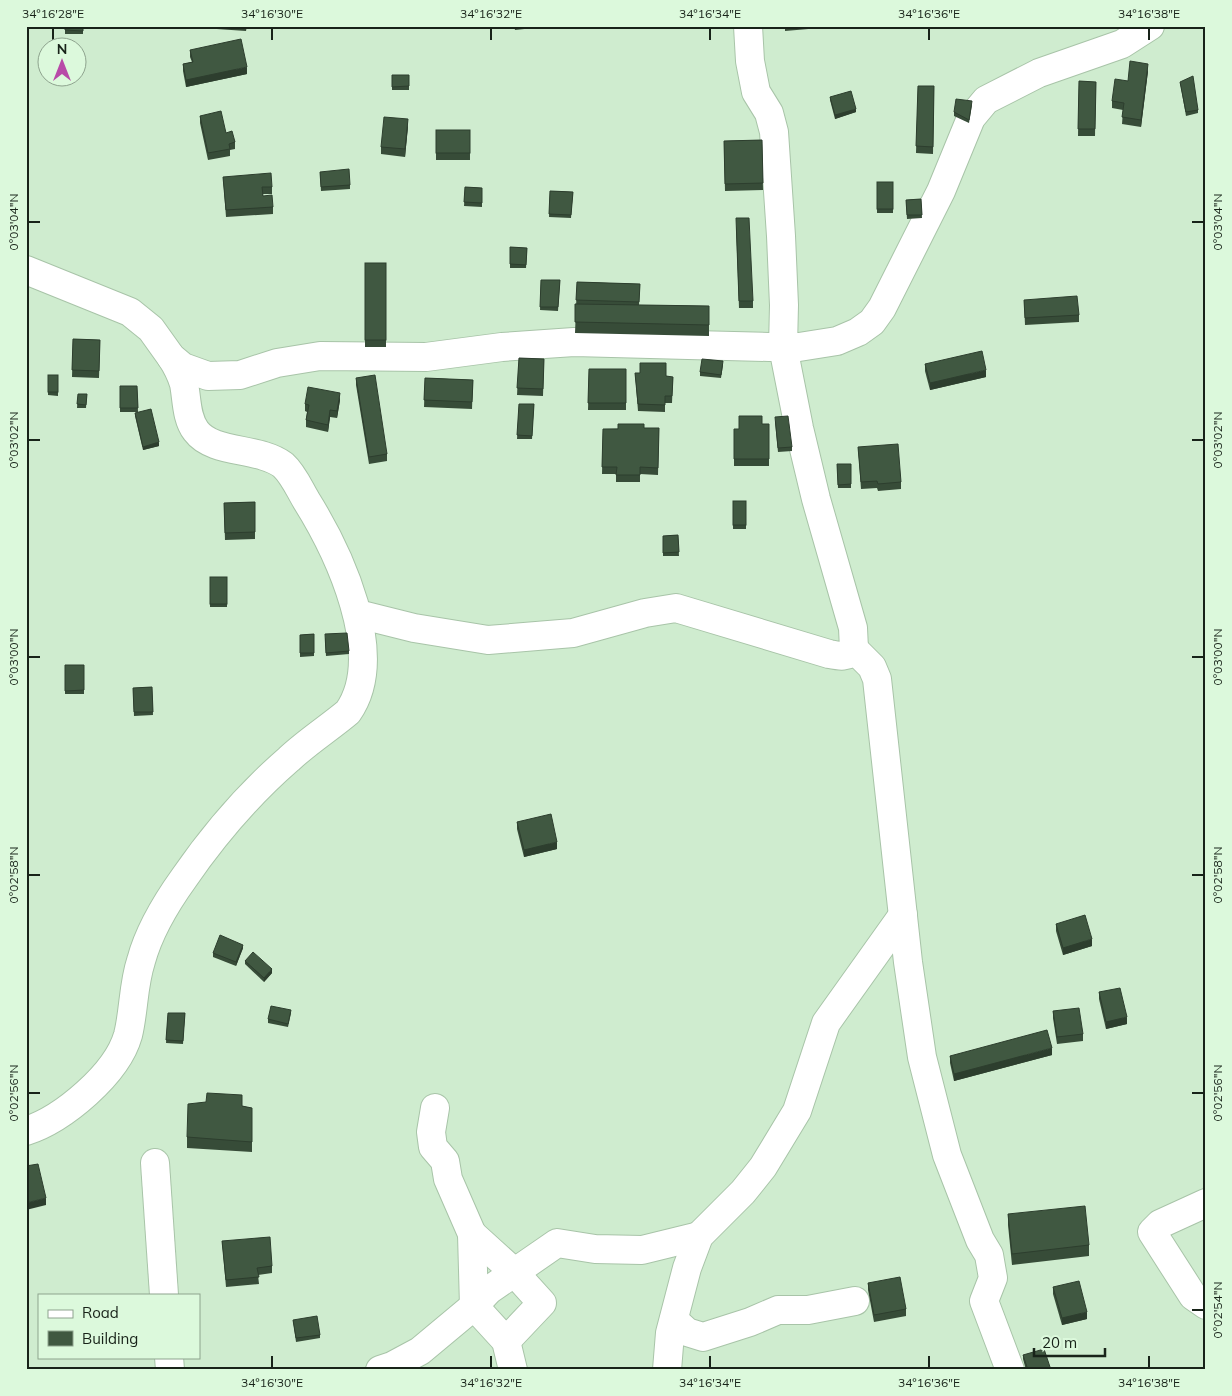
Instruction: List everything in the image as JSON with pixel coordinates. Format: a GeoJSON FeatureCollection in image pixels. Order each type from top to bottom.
{"type":"FeatureCollection","features":[{"type":"Feature","properties":{"kind":"street"},"geometry":{"type":"LineString","coordinates":[[358,614],[414,628],[488,640],[573,632],[645,613],[676,608],[829,654],[844,656],[851,654],[854,649],[853,628],[818,507],[799,428],[783,346],[781,236],[774,132],[769,113],[756,92],[750,61],[748,26]]}},
{"type":"Feature","properties":{"kind":"street"},"geometry":{"type":"LineString","coordinates":[[172,357],[194,372],[221,377],[240,375],[277,363],[320,356],[426,357],[508,347],[574,342],[799,346],[837,341],[858,332],[877,316],[941,191],[971,118],[986,100],[1039,73],[1122,44],[1150,26]]}},
{"type":"Feature","properties":{"kind":"street"},"geometry":{"type":"LineString","coordinates":[[26,270],[130,312],[151,329],[179,369],[188,413],[196,432],[212,443],[259,454],[272,459],[288,470],[329,540],[358,614],[361,637],[360,683],[356,700],[336,722],[300,749],[273,774],[235,815],[185,877],[163,911],[140,962],[127,1038],[116,1058],[88,1092],[72,1107],[60,1116],[26,1131]]}},
{"type":"Feature","properties":{"kind":"street"},"geometry":{"type":"LineString","coordinates":[[854,649],[872,667],[878,679],[915,1014],[928,1089],[947,1155],[980,1240],[989,1255],[993,1278],[984,1300],[1010,1370]]}},
{"type":"Feature","properties":{"kind":"street"},"geometry":{"type":"LineString","coordinates":[[380,1370],[392,1366],[420,1351],[474,1306],[489,1290],[557,1243],[595,1249],[642,1250],[687,1240],[743,1192],[763,1167],[797,1110],[826,1023],[903,915]]}},
{"type":"Feature","properties":{"kind":"street"},"geometry":{"type":"LineString","coordinates":[[435,1108],[431,1132],[433,1147],[445,1161],[448,1179],[472,1234],[474,1306],[506,1340],[513,1370]]}},
{"type":"Feature","properties":{"kind":"street"},"geometry":{"type":"LineString","coordinates":[[154,1163],[164,1294]]}},
{"type":"Feature","properties":{"kind":"street"},"geometry":{"type":"LineString","coordinates":[[1206,1204],[1160,1224],[1152,1232],[1193,1296],[1206,1305]]}},
{"type":"Feature","properties":{"kind":"street"},"geometry":{"type":"LineString","coordinates":[[472,1234],[514,1272],[542,1303],[506,1340]]}},
{"type":"Feature","properties":{"kind":"street"},"geometry":{"type":"LineString","coordinates":[[667,1370],[668,1341],[687,1268],[687,1240]]}},
{"type":"Feature","properties":{"kind":"street"},"geometry":{"type":"LineString","coordinates":[[674,1320],[687,1332],[703,1337],[750,1322],[778,1310],[808,1310],[855,1301]]}},
{"type":"Feature","properties":{"kind":"building"},"geometry":{"type":"Polygon","coordinates":[[[65,26],[83,26],[83,31],[65,30],[65,26]]]}},
{"type":"Feature","properties":{"kind":"building"},"geometry":{"type":"Polygon","coordinates":[[[241,39],[247,67],[186,80],[183,64],[193,62],[190,50],[241,39]]]}},
{"type":"Feature","properties":{"kind":"building"},"geometry":{"type":"Polygon","coordinates":[[[1130,61],[1148,64],[1141,120],[1122,117],[1124,103],[1112,101],[1115,79],[1128,81],[1130,61]]]}},
{"type":"Feature","properties":{"kind":"building"},"geometry":{"type":"Polygon","coordinates":[[[392,75],[409,75],[409,86],[392,87],[392,75]]]}},
{"type":"Feature","properties":{"kind":"building"},"geometry":{"type":"Polygon","coordinates":[[[1193,76],[1198,110],[1186,112],[1180,82],[1193,76]]]}},
{"type":"Feature","properties":{"kind":"building"},"geometry":{"type":"Polygon","coordinates":[[[1079,81],[1096,82],[1095,129],[1078,129],[1079,81]]]}},
{"type":"Feature","properties":{"kind":"building"},"geometry":{"type":"Polygon","coordinates":[[[918,86],[934,86],[933,147],[916,146],[918,86]]]}},
{"type":"Feature","properties":{"kind":"building"},"geometry":{"type":"Polygon","coordinates":[[[851,91],[856,109],[835,115],[830,97],[851,91]]]}},
{"type":"Feature","properties":{"kind":"building"},"geometry":{"type":"Polygon","coordinates":[[[956,99],[972,101],[969,120],[954,112],[956,99]]]}},
{"type":"Feature","properties":{"kind":"building"},"geometry":{"type":"Polygon","coordinates":[[[221,111],[226,133],[232,131],[235,142],[229,144],[230,149],[208,153],[200,116],[221,111]]]}},
{"type":"Feature","properties":{"kind":"building"},"geometry":{"type":"Polygon","coordinates":[[[384,117],[408,119],[405,149],[381,147],[384,117]]]}},
{"type":"Feature","properties":{"kind":"building"},"geometry":{"type":"Polygon","coordinates":[[[436,130],[470,130],[470,153],[436,153],[436,130]]]}},
{"type":"Feature","properties":{"kind":"building"},"geometry":{"type":"Polygon","coordinates":[[[762,140],[763,183],[725,184],[724,141],[762,140]]]}},
{"type":"Feature","properties":{"kind":"building"},"geometry":{"type":"Polygon","coordinates":[[[349,169],[350,185],[321,187],[320,172],[349,169]]]}},
{"type":"Feature","properties":{"kind":"building"},"geometry":{"type":"Polygon","coordinates":[[[271,173],[272,187],[262,187],[263,196],[272,195],[273,207],[226,210],[223,177],[271,173]]]}},
{"type":"Feature","properties":{"kind":"building"},"geometry":{"type":"Polygon","coordinates":[[[877,182],[893,182],[893,209],[877,209],[877,182]]]}},
{"type":"Feature","properties":{"kind":"building"},"geometry":{"type":"Polygon","coordinates":[[[465,187],[482,188],[482,203],[464,202],[465,187]]]}},
{"type":"Feature","properties":{"kind":"building"},"geometry":{"type":"Polygon","coordinates":[[[550,191],[573,192],[571,215],[549,214],[550,191]]]}},
{"type":"Feature","properties":{"kind":"building"},"geometry":{"type":"Polygon","coordinates":[[[921,199],[922,215],[907,215],[906,200],[921,199]]]}},
{"type":"Feature","properties":{"kind":"building"},"geometry":{"type":"Polygon","coordinates":[[[736,218],[749,218],[753,301],[739,301],[736,218]]]}},
{"type":"Feature","properties":{"kind":"building"},"geometry":{"type":"Polygon","coordinates":[[[510,247],[527,248],[526,265],[510,264],[510,247]]]}},
{"type":"Feature","properties":{"kind":"building"},"geometry":{"type":"Polygon","coordinates":[[[365,263],[386,263],[386,340],[365,340],[365,263]]]}},
{"type":"Feature","properties":{"kind":"building"},"geometry":{"type":"Polygon","coordinates":[[[541,280],[560,280],[558,307],[540,307],[541,280]]]}},
{"type":"Feature","properties":{"kind":"building"},"geometry":{"type":"Polygon","coordinates":[[[577,282],[640,284],[639,302],[576,300],[577,282]]]}},
{"type":"Feature","properties":{"kind":"building"},"geometry":{"type":"Polygon","coordinates":[[[1077,296],[1079,315],[1025,318],[1024,300],[1077,296]]]}},
{"type":"Feature","properties":{"kind":"building"},"geometry":{"type":"Polygon","coordinates":[[[575,304],[709,306],[709,325],[575,322],[575,304]]]}},
{"type":"Feature","properties":{"kind":"building"},"geometry":{"type":"Polygon","coordinates":[[[73,339],[100,340],[99,371],[72,370],[73,339]]]}},
{"type":"Feature","properties":{"kind":"building"},"geometry":{"type":"Polygon","coordinates":[[[982,351],[986,370],[930,383],[925,364],[982,351]]]}},
{"type":"Feature","properties":{"kind":"building"},"geometry":{"type":"Polygon","coordinates":[[[519,358],[544,359],[543,389],[517,388],[519,358]]]}},
{"type":"Feature","properties":{"kind":"building"},"geometry":{"type":"Polygon","coordinates":[[[702,359],[723,361],[721,375],[700,372],[702,359]]]}},
{"type":"Feature","properties":{"kind":"building"},"geometry":{"type":"Polygon","coordinates":[[[640,363],[666,363],[666,376],[673,377],[672,396],[665,396],[665,405],[638,404],[635,373],[640,373],[640,363]]]}},
{"type":"Feature","properties":{"kind":"building"},"geometry":{"type":"Polygon","coordinates":[[[589,369],[626,369],[626,403],[588,403],[589,369]]]}},
{"type":"Feature","properties":{"kind":"building"},"geometry":{"type":"Polygon","coordinates":[[[48,375],[58,375],[58,392],[48,392],[48,375]]]}},
{"type":"Feature","properties":{"kind":"building"},"geometry":{"type":"Polygon","coordinates":[[[375,375],[387,454],[369,457],[356,378],[375,375]]]}},
{"type":"Feature","properties":{"kind":"building"},"geometry":{"type":"Polygon","coordinates":[[[425,378],[473,380],[472,402],[424,400],[425,378]]]}},
{"type":"Feature","properties":{"kind":"building"},"geometry":{"type":"Polygon","coordinates":[[[120,386],[137,386],[138,408],[120,408],[120,386]]]}},
{"type":"Feature","properties":{"kind":"building"},"geometry":{"type":"Polygon","coordinates":[[[308,387],[340,393],[337,411],[330,410],[328,425],[306,420],[309,405],[305,404],[308,387]]]}},
{"type":"Feature","properties":{"kind":"building"},"geometry":{"type":"Polygon","coordinates":[[[78,394],[87,394],[86,405],[77,404],[78,394]]]}},
{"type":"Feature","properties":{"kind":"building"},"geometry":{"type":"Polygon","coordinates":[[[519,404],[534,404],[532,436],[517,435],[519,404]]]}},
{"type":"Feature","properties":{"kind":"building"},"geometry":{"type":"Polygon","coordinates":[[[151,409],[159,442],[143,447],[135,413],[151,409]]]}},
{"type":"Feature","properties":{"kind":"building"},"geometry":{"type":"Polygon","coordinates":[[[739,416],[762,416],[762,424],[769,424],[769,459],[734,459],[734,429],[739,429],[739,416]]]}},
{"type":"Feature","properties":{"kind":"building"},"geometry":{"type":"Polygon","coordinates":[[[788,416],[792,447],[778,448],[775,417],[788,416]]]}},
{"type":"Feature","properties":{"kind":"building"},"geometry":{"type":"Polygon","coordinates":[[[618,424],[644,424],[644,428],[659,428],[658,468],[640,467],[640,475],[616,475],[617,467],[602,467],[603,429],[618,429],[618,424]]]}},
{"type":"Feature","properties":{"kind":"building"},"geometry":{"type":"Polygon","coordinates":[[[898,444],[901,482],[878,484],[877,481],[861,482],[858,447],[898,444]]]}},
{"type":"Feature","properties":{"kind":"building"},"geometry":{"type":"Polygon","coordinates":[[[837,464],[851,464],[851,484],[838,485],[837,464]]]}},
{"type":"Feature","properties":{"kind":"building"},"geometry":{"type":"Polygon","coordinates":[[[733,501],[746,501],[746,525],[733,525],[733,501]]]}},
{"type":"Feature","properties":{"kind":"building"},"geometry":{"type":"Polygon","coordinates":[[[255,502],[255,532],[225,533],[224,503],[255,502]]]}},
{"type":"Feature","properties":{"kind":"building"},"geometry":{"type":"Polygon","coordinates":[[[678,535],[679,552],[663,553],[663,536],[678,535]]]}},
{"type":"Feature","properties":{"kind":"building"},"geometry":{"type":"Polygon","coordinates":[[[210,577],[227,577],[227,604],[210,604],[210,577]]]}},
{"type":"Feature","properties":{"kind":"building"},"geometry":{"type":"Polygon","coordinates":[[[347,633],[349,651],[326,653],[325,634],[347,633]]]}},
{"type":"Feature","properties":{"kind":"building"},"geometry":{"type":"Polygon","coordinates":[[[314,634],[314,653],[300,653],[300,635],[314,634]]]}},
{"type":"Feature","properties":{"kind":"building"},"geometry":{"type":"Polygon","coordinates":[[[65,665],[84,665],[84,690],[65,691],[65,665]]]}},
{"type":"Feature","properties":{"kind":"building"},"geometry":{"type":"Polygon","coordinates":[[[152,687],[153,712],[134,712],[133,688],[152,687]]]}},
{"type":"Feature","properties":{"kind":"building"},"geometry":{"type":"Polygon","coordinates":[[[551,814],[557,842],[524,850],[517,822],[551,814]]]}},
{"type":"Feature","properties":{"kind":"building"},"geometry":{"type":"Polygon","coordinates":[[[1085,915],[1092,939],[1063,948],[1056,924],[1085,915]]]}},
{"type":"Feature","properties":{"kind":"building"},"geometry":{"type":"Polygon","coordinates":[[[220,935],[243,945],[236,962],[213,953],[220,935]]]}},
{"type":"Feature","properties":{"kind":"building"},"geometry":{"type":"Polygon","coordinates":[[[253,952],[272,969],[264,978],[245,961],[253,952]]]}},
{"type":"Feature","properties":{"kind":"building"},"geometry":{"type":"Polygon","coordinates":[[[1120,988],[1127,1017],[1106,1022],[1099,992],[1120,988]]]}},
{"type":"Feature","properties":{"kind":"building"},"geometry":{"type":"Polygon","coordinates":[[[271,1006],[291,1010],[288,1024],[268,1019],[271,1006]]]}},
{"type":"Feature","properties":{"kind":"building"},"geometry":{"type":"Polygon","coordinates":[[[1079,1008],[1083,1034],[1057,1037],[1053,1011],[1079,1008]]]}},
{"type":"Feature","properties":{"kind":"building"},"geometry":{"type":"Polygon","coordinates":[[[168,1013],[185,1013],[183,1041],[166,1040],[168,1013]]]}},
{"type":"Feature","properties":{"kind":"building"},"geometry":{"type":"Polygon","coordinates":[[[1047,1030],[1052,1048],[954,1074],[950,1056],[1047,1030]]]}},
{"type":"Feature","properties":{"kind":"building"},"geometry":{"type":"Polygon","coordinates":[[[207,1093],[242,1095],[242,1106],[252,1108],[252,1142],[187,1137],[188,1104],[206,1102],[207,1093]]]}},
{"type":"Feature","properties":{"kind":"building"},"geometry":{"type":"Polygon","coordinates":[[[38,1164],[46,1198],[26,1203],[26,1166],[38,1164]]]}},
{"type":"Feature","properties":{"kind":"building"},"geometry":{"type":"Polygon","coordinates":[[[1085,1206],[1089,1245],[1012,1254],[1008,1214],[1085,1206]]]}},
{"type":"Feature","properties":{"kind":"building"},"geometry":{"type":"Polygon","coordinates":[[[270,1237],[272,1266],[257,1268],[259,1277],[226,1280],[222,1241],[270,1237]]]}},
{"type":"Feature","properties":{"kind":"building"},"geometry":{"type":"Polygon","coordinates":[[[900,1277],[906,1309],[874,1315],[868,1283],[900,1277]]]}},
{"type":"Feature","properties":{"kind":"building"},"geometry":{"type":"Polygon","coordinates":[[[1079,1281],[1087,1312],[1062,1318],[1053,1287],[1079,1281]]]}},
{"type":"Feature","properties":{"kind":"building"},"geometry":{"type":"Polygon","coordinates":[[[317,1316],[320,1335],[296,1338],[293,1320],[317,1316]]]}},
{"type":"Feature","properties":{"kind":"building"},"geometry":{"type":"Polygon","coordinates":[[[1044,1349],[1051,1370],[1028,1370],[1023,1355],[1044,1349]]]}}]}
